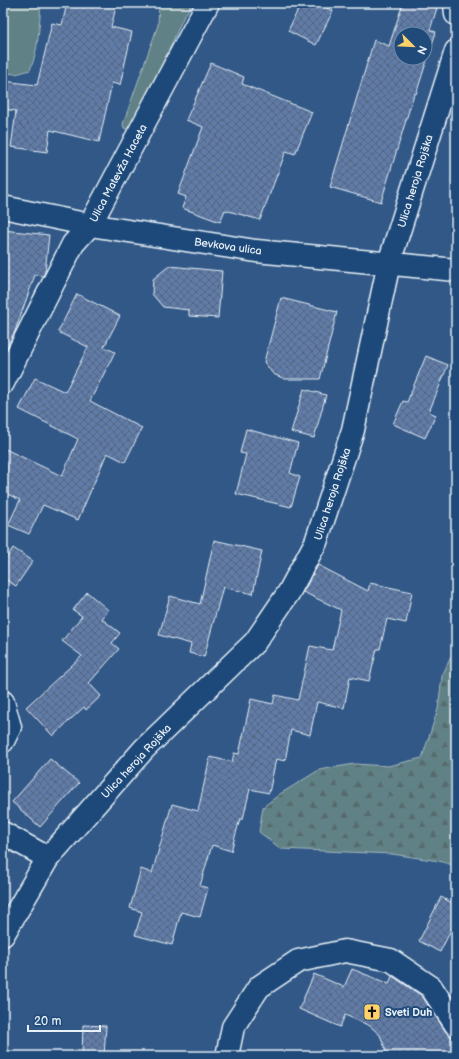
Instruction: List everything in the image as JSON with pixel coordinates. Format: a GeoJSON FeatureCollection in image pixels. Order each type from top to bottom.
{"type":"FeatureCollection","features":[{"type":"Feature","properties":{"kind":"street","name":"Ulica Matevža Haceta"},"geometry":{"type":"LineString","coordinates":[[3,383],[73,244],[90,225],[208,3]]}},
{"type":"Feature","properties":{"kind":"street"},"geometry":{"type":"LineString","coordinates":[[455,3],[456,14]]}},
{"type":"Feature","properties":{"kind":"street","name":"Ulica heroja Rojška"},"geometry":{"type":"LineString","coordinates":[[3,935],[48,858],[144,749],[255,642],[289,592],[316,542],[353,430],[389,263],[456,51]]}},
{"type":"Feature","properties":{"kind":"street","name":"Bevkova ulica"},"geometry":{"type":"LineString","coordinates":[[3,206],[90,225],[256,251],[456,270]]}},
{"type":"Feature","properties":{"kind":"street"},"geometry":{"type":"LineString","coordinates":[[3,702],[10,727],[3,742]]}},
{"type":"Feature","properties":{"kind":"street"},"geometry":{"type":"LineString","coordinates":[[3,833],[48,858]]}},
{"type":"Feature","properties":{"kind":"street"},"geometry":{"type":"LineString","coordinates":[[227,1056],[233,1026],[259,987],[298,961],[345,951],[391,960],[431,987],[456,1025]]}},
{"type":"Feature","properties":{"kind":"green space"},"geometry":{"type":"Polygon","coordinates":[[[3,3],[41,3],[37,46],[30,70],[16,74],[3,73],[3,3]]]}},
{"type":"Feature","properties":{"kind":"green space"},"geometry":{"type":"Polygon","coordinates":[[[159,3],[193,3],[183,18],[151,91],[128,130],[124,128],[123,124],[158,25],[159,3]]]}},
{"type":"Feature","properties":{"kind":"green space"},"geometry":{"type":"Polygon","coordinates":[[[456,646],[456,866],[439,861],[392,854],[281,849],[259,832],[263,807],[280,794],[319,770],[354,764],[388,766],[422,758],[438,709],[442,676],[456,646]]]}},
{"type":"Feature","properties":{"kind":"green space"},"geometry":{"type":"Polygon","coordinates":[[[3,1035],[10,1056],[3,1056],[3,1035]]]}},
{"type":"Feature","properties":{"kind":"building"},"geometry":{"type":"Polygon","coordinates":[[[67,3],[117,3],[111,27],[132,32],[120,85],[112,83],[99,142],[50,130],[47,152],[11,147],[16,111],[3,109],[3,81],[37,85],[52,23],[62,25],[67,3]]]}},
{"type":"Feature","properties":{"kind":"building"},"geometry":{"type":"Polygon","coordinates":[[[301,3],[316,3],[333,11],[316,45],[288,31],[301,3]]]}},
{"type":"Feature","properties":{"kind":"building"},"geometry":{"type":"Polygon","coordinates":[[[403,3],[421,3],[437,8],[431,26],[396,26],[403,3]]]}},
{"type":"Feature","properties":{"kind":"building"},"geometry":{"type":"Polygon","coordinates":[[[433,31],[436,32],[433,41],[433,31]]]}},
{"type":"Feature","properties":{"kind":"building"},"geometry":{"type":"Polygon","coordinates":[[[393,34],[393,66],[425,66],[416,94],[414,94],[381,202],[330,187],[374,40],[389,46],[393,34]]]}},
{"type":"Feature","properties":{"kind":"building"},"geometry":{"type":"Polygon","coordinates":[[[211,63],[244,77],[242,84],[312,112],[295,154],[286,151],[260,220],[225,210],[220,222],[182,208],[186,197],[178,194],[203,127],[186,120],[211,63]]]}},
{"type":"Feature","properties":{"kind":"building"},"geometry":{"type":"Polygon","coordinates":[[[3,230],[49,235],[45,272],[43,276],[35,275],[15,331],[3,355],[3,230]]]}},
{"type":"Feature","properties":{"kind":"building"},"geometry":{"type":"Polygon","coordinates":[[[169,266],[222,271],[218,318],[189,316],[189,310],[163,307],[152,294],[153,279],[169,266]]]}},
{"type":"Feature","properties":{"kind":"building"},"geometry":{"type":"Polygon","coordinates":[[[77,294],[120,316],[104,347],[115,352],[90,401],[142,428],[125,462],[107,453],[78,520],[43,505],[29,534],[8,525],[20,500],[3,492],[3,448],[62,476],[78,439],[19,409],[35,378],[65,392],[88,347],[58,332],[77,294]]]}},
{"type":"Feature","properties":{"kind":"building"},"geometry":{"type":"Polygon","coordinates":[[[281,298],[337,312],[320,379],[285,379],[273,374],[264,362],[281,298]]]}},
{"type":"Feature","properties":{"kind":"building"},"geometry":{"type":"Polygon","coordinates":[[[426,356],[448,365],[429,412],[436,415],[425,438],[393,424],[403,401],[407,402],[426,356]]]}},
{"type":"Feature","properties":{"kind":"building"},"geometry":{"type":"Polygon","coordinates":[[[304,389],[326,395],[314,438],[291,432],[304,389]]]}},
{"type":"Feature","properties":{"kind":"building"},"geometry":{"type":"Polygon","coordinates":[[[246,429],[298,443],[290,473],[300,477],[291,507],[236,494],[246,454],[240,453],[246,429]]]}},
{"type":"Feature","properties":{"kind":"building"},"geometry":{"type":"Polygon","coordinates":[[[214,540],[262,551],[253,594],[223,587],[204,657],[189,653],[191,644],[159,635],[170,596],[200,604],[214,540]]]}},
{"type":"Feature","properties":{"kind":"building"},"geometry":{"type":"Polygon","coordinates":[[[13,548],[33,561],[16,586],[3,578],[3,563],[13,548]]]}},
{"type":"Feature","properties":{"kind":"building"},"geometry":{"type":"Polygon","coordinates":[[[318,565],[368,591],[370,583],[412,592],[406,623],[387,619],[380,649],[377,649],[369,681],[350,677],[344,708],[317,702],[310,735],[291,730],[285,761],[276,759],[269,793],[250,789],[243,819],[240,819],[231,851],[212,845],[200,886],[208,888],[200,917],[181,912],[172,945],[135,935],[142,912],[130,908],[141,869],[152,873],[172,804],[198,811],[210,757],[232,762],[234,753],[239,754],[251,699],[273,704],[275,695],[298,700],[310,646],[332,650],[341,610],[303,592],[318,565]]]}},
{"type":"Feature","properties":{"kind":"building"},"geometry":{"type":"Polygon","coordinates":[[[87,592],[108,610],[102,619],[120,633],[112,643],[119,649],[89,683],[101,696],[86,710],[84,707],[53,736],[26,707],[82,656],[62,641],[82,616],[73,610],[87,592]]]}},
{"type":"Feature","properties":{"kind":"building"},"geometry":{"type":"Polygon","coordinates":[[[50,759],[79,783],[40,827],[12,802],[50,759]]]}},
{"type":"Feature","properties":{"kind":"building"},"geometry":{"type":"Polygon","coordinates":[[[441,897],[456,905],[456,920],[440,952],[419,941],[441,897]]]}},
{"type":"Feature","properties":{"kind":"building","name":"Sveti Duh"},"geometry":{"type":"Polygon","coordinates":[[[352,969],[389,984],[392,976],[422,996],[446,1032],[452,1037],[454,1056],[388,1056],[380,1035],[370,1026],[345,1015],[340,1027],[299,1009],[314,974],[344,987],[352,969]]]}},
{"type":"Feature","properties":{"kind":"building"},"geometry":{"type":"Polygon","coordinates":[[[83,1025],[106,1026],[104,1056],[82,1056],[83,1025]]]}},
{"type":"Feature","properties":{"kind":"place","name":"Sveti Duh"},"geometry":{"type":"Point","coordinates":[372,1012]}}]}
